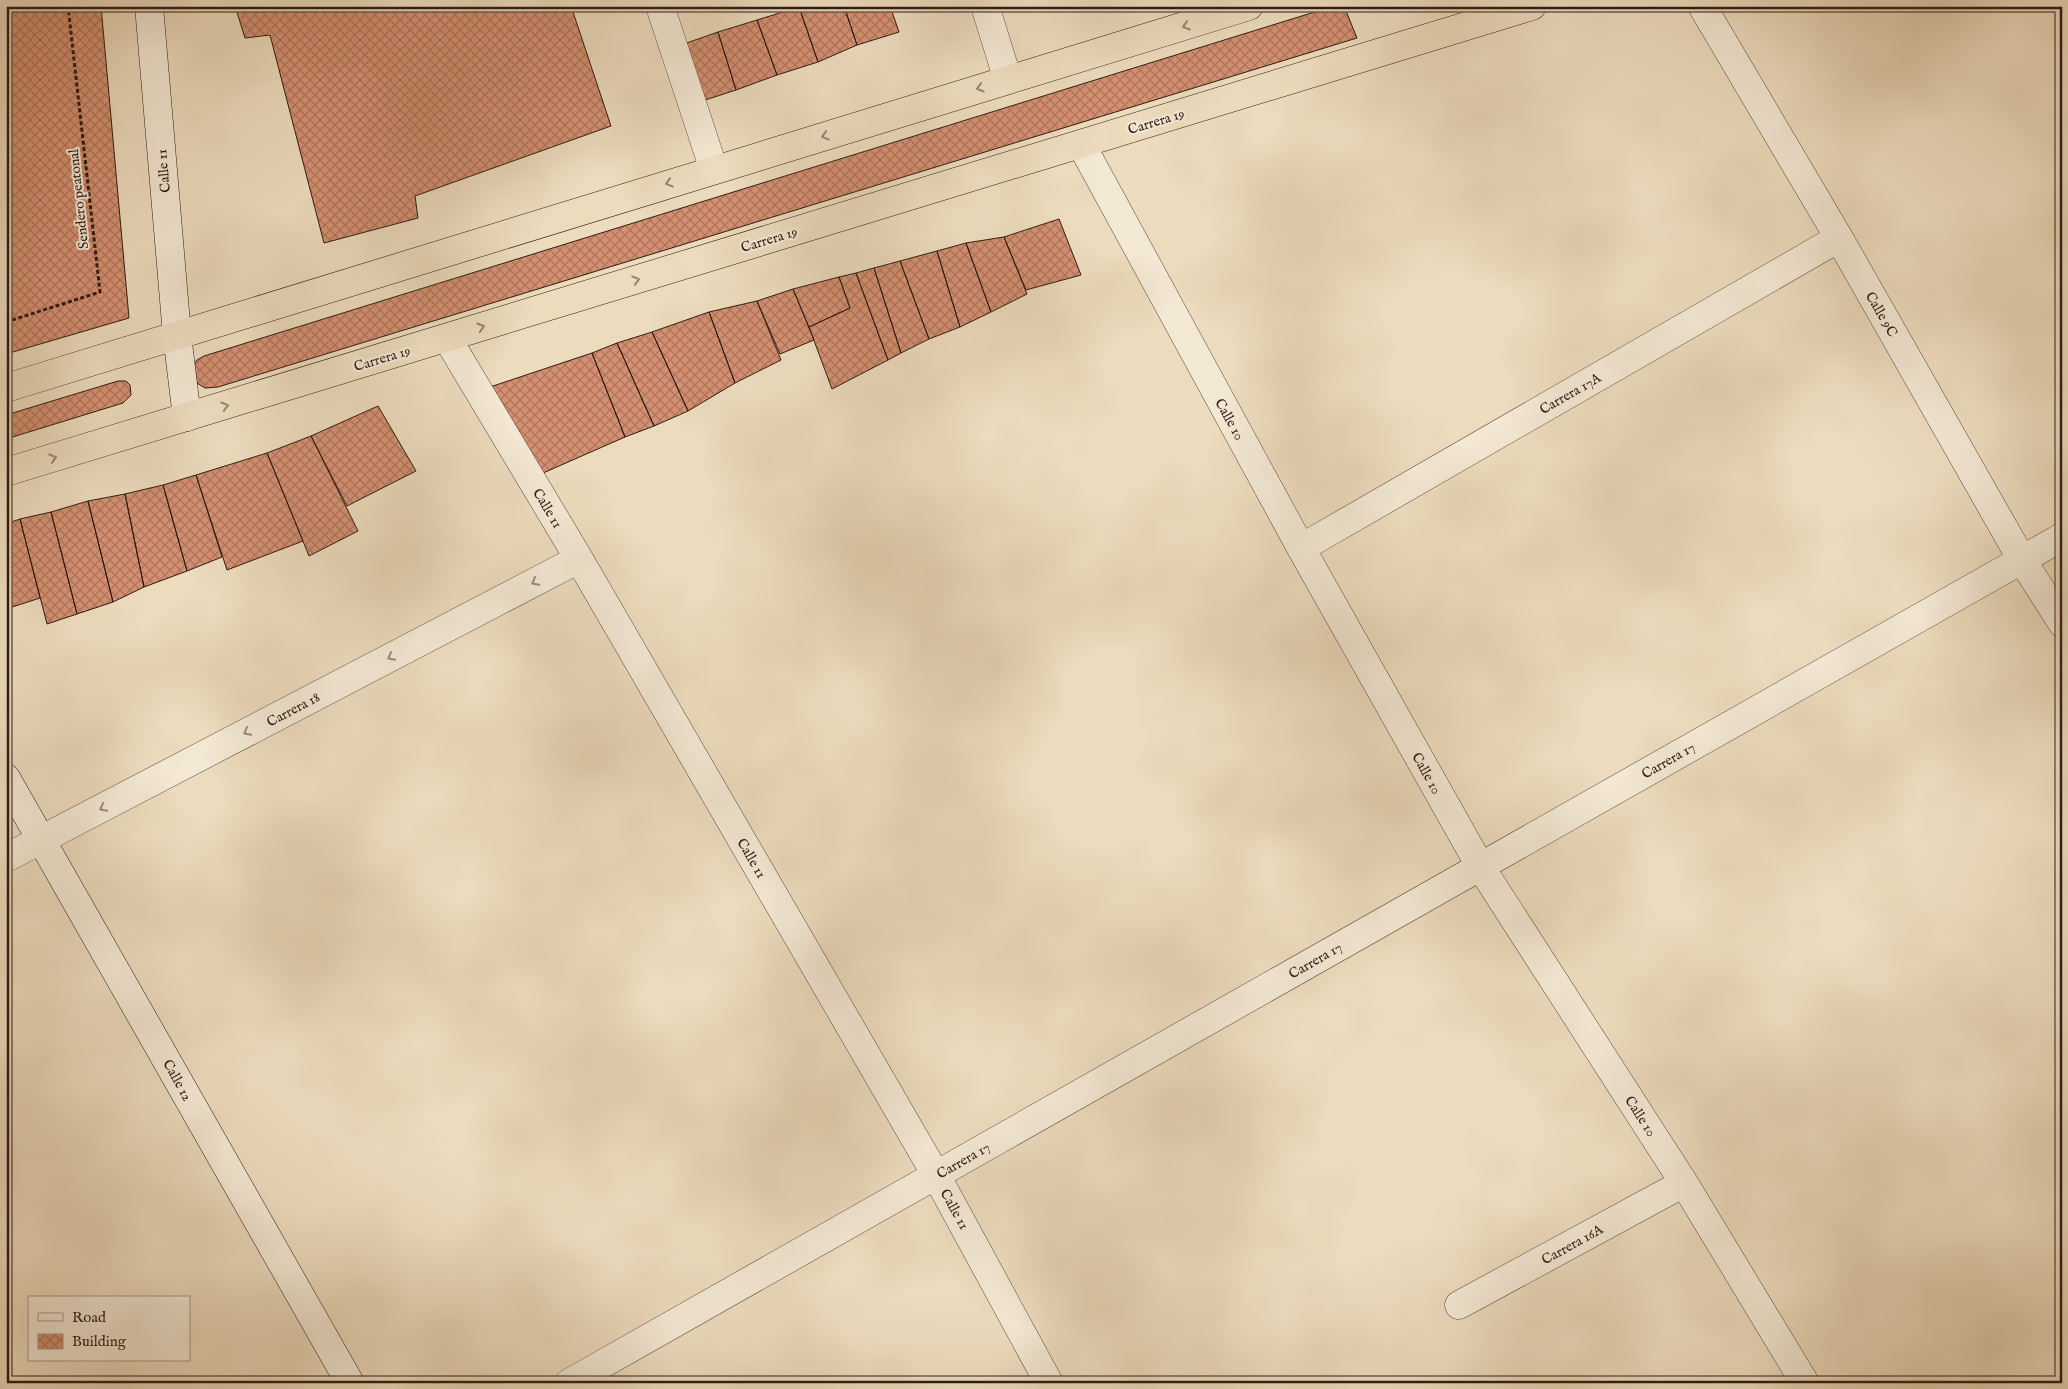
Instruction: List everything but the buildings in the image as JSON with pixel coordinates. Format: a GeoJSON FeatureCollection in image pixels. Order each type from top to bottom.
{"type":"FeatureCollection","features":[{"type":"Feature","properties":{"kind":"highway"},"geometry":{"type":"LineString","coordinates":[[6,388],[1249,6]]}},
{"type":"Feature","properties":{"kind":"highway","name":"Carrera 19"},"geometry":{"type":"LineString","coordinates":[[6,472],[1532,6]]}},
{"type":"Feature","properties":{"kind":"street","name":"Calle 11"},"geometry":{"type":"LineString","coordinates":[[149,6],[177,335],[187,417]]}},
{"type":"Feature","properties":{"kind":"street"},"geometry":{"type":"LineString","coordinates":[[660,6],[714,170]]}},
{"type":"Feature","properties":{"kind":"street"},"geometry":{"type":"LineString","coordinates":[[985,6],[1008,80]]}},
{"type":"Feature","properties":{"kind":"street","name":"Calle 9C"},"geometry":{"type":"LineString","coordinates":[[1702,6],[1839,238],[2022,560],[2062,623]]}},
{"type":"Feature","properties":{"kind":"street","name":"Calle 10"},"geometry":{"type":"LineString","coordinates":[[1081,144],[1301,548],[1480,866],[1684,1183],[1805,1383]]}},
{"type":"Feature","properties":{"kind":"street","name":"Carrera 17A"},"geometry":{"type":"LineString","coordinates":[[1301,548],[1839,238]]}},
{"type":"Feature","properties":{"kind":"street","name":"Calle 11"},"geometry":{"type":"LineString","coordinates":[[447,338],[579,559],[936,1175],[1049,1383]]}},
{"type":"Feature","properties":{"kind":"street","name":"Carrera 17"},"geometry":{"type":"LineString","coordinates":[[569,1383],[2062,537]]}},
{"type":"Feature","properties":{"kind":"street","name":"Carrera 18"},"geometry":{"type":"LineString","coordinates":[[6,858],[579,559]]}},
{"type":"Feature","properties":{"kind":"street","name":"Calle 12"},"geometry":{"type":"LineString","coordinates":[[6,778],[350,1383]]}},
{"type":"Feature","properties":{"kind":"street","name":"Carrera 16A"},"geometry":{"type":"LineString","coordinates":[[1459,1305],[1684,1183]]}},
{"type":"Feature","properties":{"kind":"path","name":"Sendero peatonal"},"geometry":{"type":"LineString","coordinates":[[6,322],[100,292],[68,6]]}}]}
